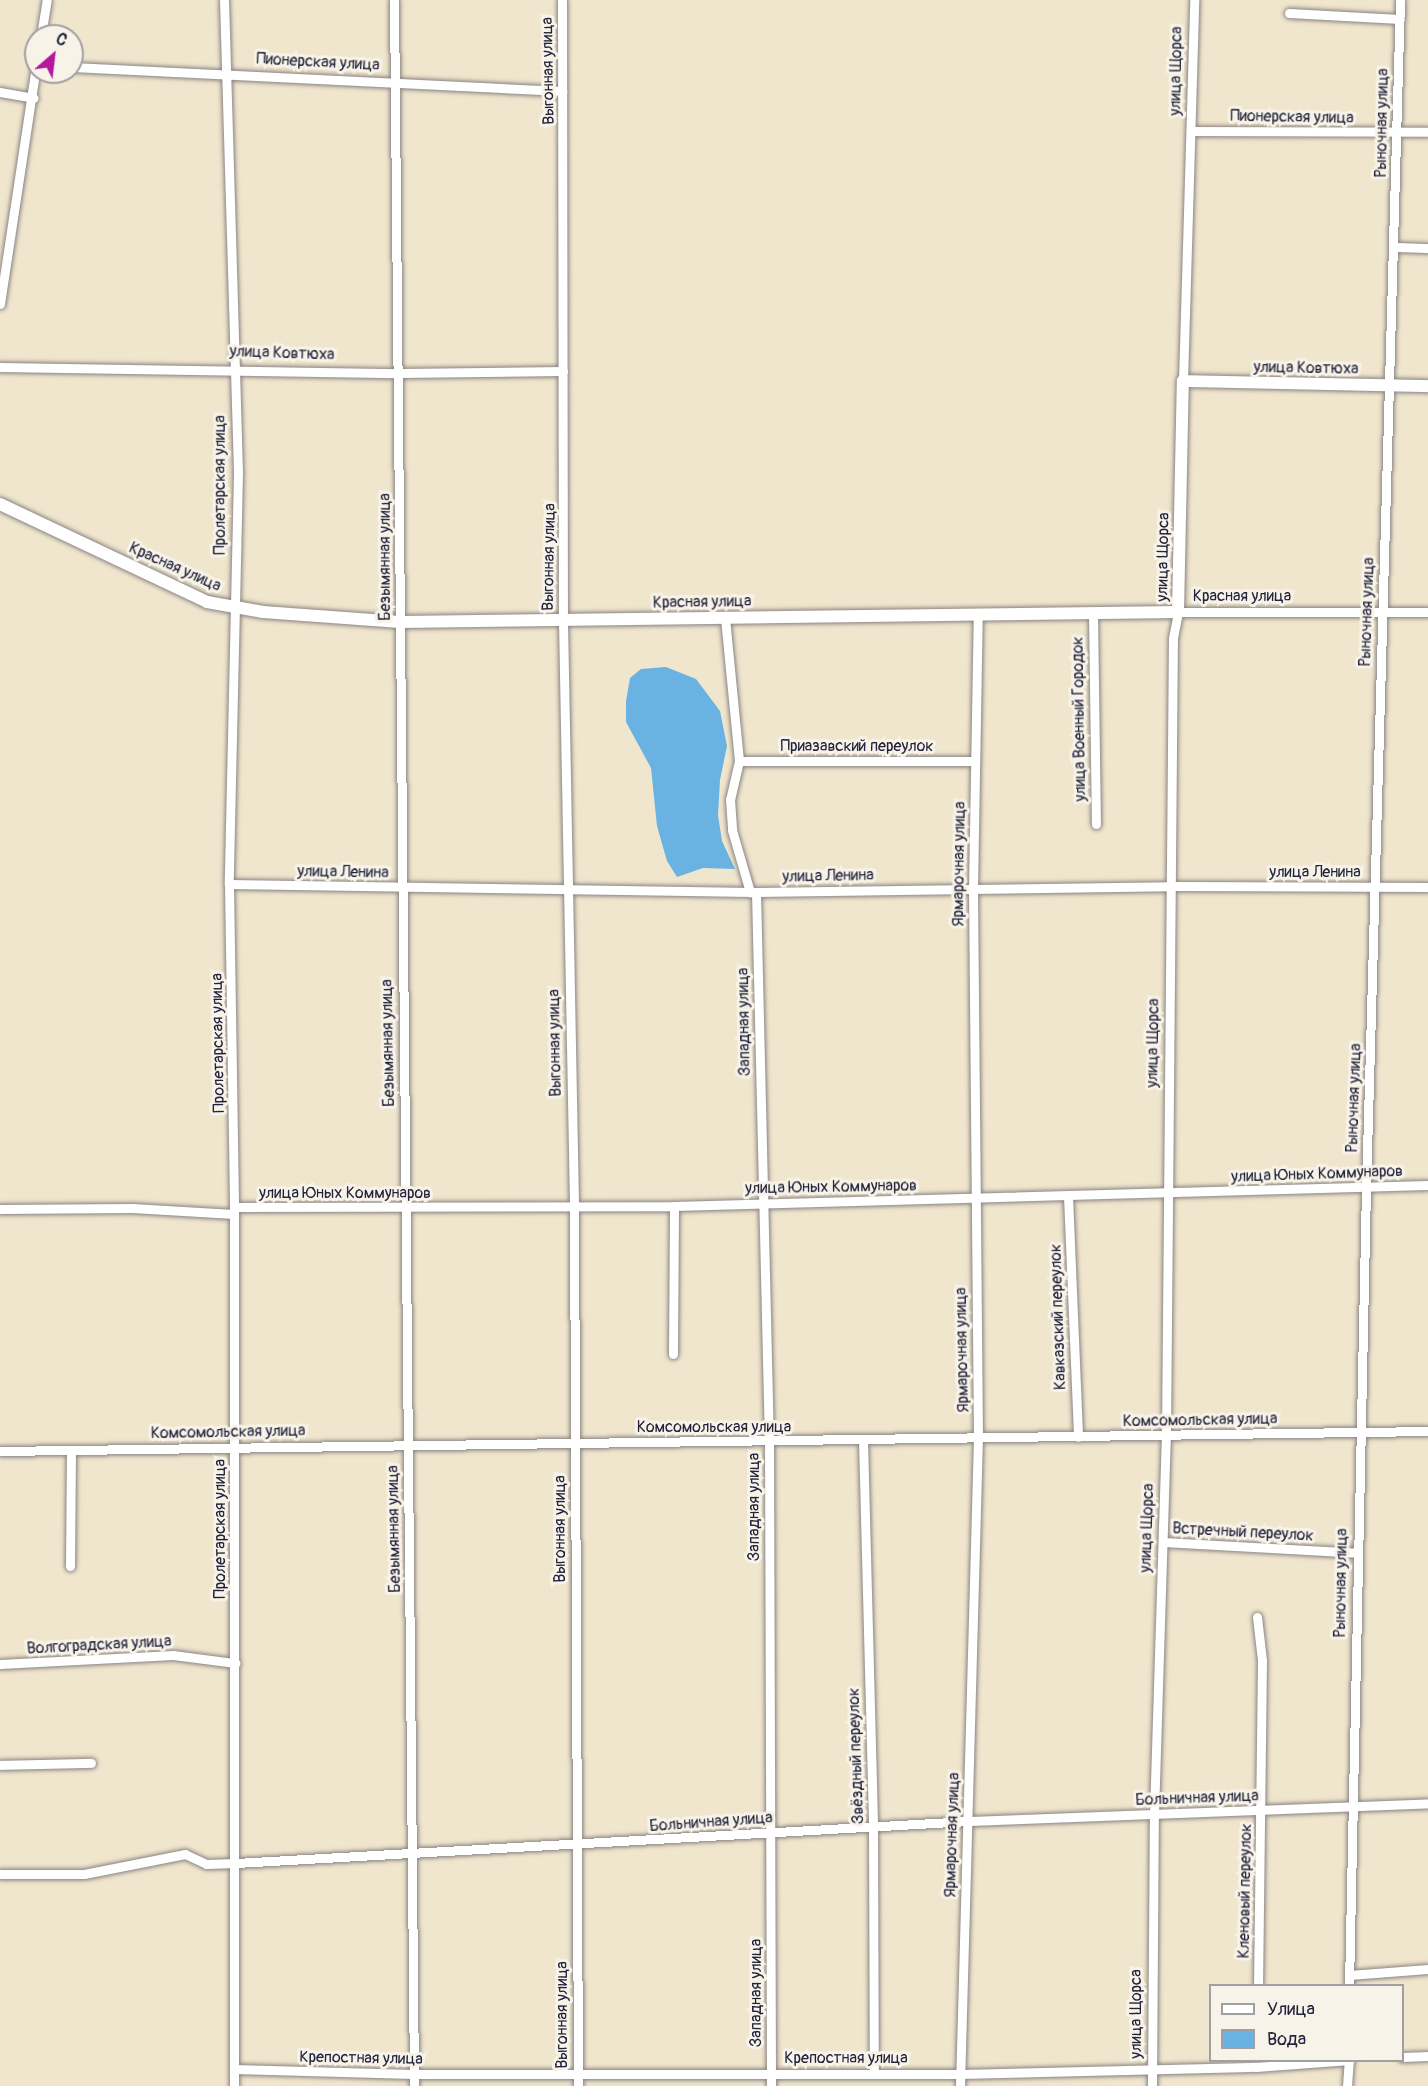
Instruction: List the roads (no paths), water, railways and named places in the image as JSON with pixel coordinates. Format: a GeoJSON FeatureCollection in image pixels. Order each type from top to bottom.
{"type":"FeatureCollection","features":[{"type":"Feature","properties":{"kind":"main road","name":"улица Ковтюха"},"geometry":{"type":"LineString","coordinates":[[1183,381],[1428,386]]}},
{"type":"Feature","properties":{"kind":"main road","name":"улица Щорса"},"geometry":{"type":"LineString","coordinates":[[1178,612],[1183,381]]}},
{"type":"Feature","properties":{"kind":"main road","name":"Красная улица"},"geometry":{"type":"LineString","coordinates":[[0,504],[207,602],[234,609],[400,622],[1178,612]]}},
{"type":"Feature","properties":{"kind":"street"},"geometry":{"type":"LineString","coordinates":[[43,24],[47,0]]}},
{"type":"Feature","properties":{"kind":"street","name":"Пролетарская улица"},"geometry":{"type":"LineString","coordinates":[[224,0],[233,368],[238,473],[229,884],[234,1211],[236,1863],[234,2086]]}},
{"type":"Feature","properties":{"kind":"street","name":"Безымянная улица"},"geometry":{"type":"LineString","coordinates":[[394,0],[400,373],[400,888],[407,1208],[414,2086]]}},
{"type":"Feature","properties":{"kind":"street","name":"Выгонная улица"},"geometry":{"type":"LineString","coordinates":[[562,0],[563,621],[566,888],[574,1207],[578,2086]]}},
{"type":"Feature","properties":{"kind":"street","name":"улица Щорса"},"geometry":{"type":"LineString","coordinates":[[1183,381],[1194,0]]}},
{"type":"Feature","properties":{"kind":"street","name":"Рыночная улица"},"geometry":{"type":"LineString","coordinates":[[1349,1984],[1366,1187],[1400,0]]}},
{"type":"Feature","properties":{"kind":"street"},"geometry":{"type":"LineString","coordinates":[[1289,13],[1400,19]]}},
{"type":"Feature","properties":{"kind":"street","name":"Пионерская улица"},"geometry":{"type":"LineString","coordinates":[[84,67],[562,91]]}},
{"type":"Feature","properties":{"kind":"street"},"geometry":{"type":"LineString","coordinates":[[0,304],[34,84]]}},
{"type":"Feature","properties":{"kind":"street"},"geometry":{"type":"LineString","coordinates":[[0,92],[33,98]]}},
{"type":"Feature","properties":{"kind":"street","name":"Пионерская улица"},"geometry":{"type":"LineString","coordinates":[[1191,131],[1428,132]]}},
{"type":"Feature","properties":{"kind":"street"},"geometry":{"type":"LineString","coordinates":[[1394,247],[1428,248]]}},
{"type":"Feature","properties":{"kind":"street","name":"улица Ковтюха"},"geometry":{"type":"LineString","coordinates":[[0,367],[233,368],[400,373],[563,371]]}},
{"type":"Feature","properties":{"kind":"street","name":"улица Щорса"},"geometry":{"type":"LineString","coordinates":[[1152,2086],[1154,1814],[1166,1436],[1173,638],[1178,612]]}},
{"type":"Feature","properties":{"kind":"street","name":"Красная улица"},"geometry":{"type":"LineString","coordinates":[[1178,612],[1428,612]]}},
{"type":"Feature","properties":{"kind":"street","name":"улица Военный Городок"},"geometry":{"type":"LineString","coordinates":[[1093,613],[1096,825]]}},
{"type":"Feature","properties":{"kind":"street","name":"Ярмарочная улица"},"geometry":{"type":"LineString","coordinates":[[960,2086],[978,1438],[973,889],[978,614]]}},
{"type":"Feature","properties":{"kind":"street","name":"Западная улица"},"geometry":{"type":"LineString","coordinates":[[725,618],[739,761],[730,799],[732,830],[753,892],[763,1203],[769,1442],[771,2086]]}},
{"type":"Feature","properties":{"kind":"street","name":"Приазавский переулок"},"geometry":{"type":"LineString","coordinates":[[739,761],[975,761]]}},
{"type":"Feature","properties":{"kind":"street","name":"улица Ленина"},"geometry":{"type":"LineString","coordinates":[[229,884],[753,892],[1172,886],[1428,887]]}},
{"type":"Feature","properties":{"kind":"street","name":"улица Юных Коммунаров"},"geometry":{"type":"LineString","coordinates":[[0,1209],[132,1208],[234,1211],[674,1206],[1428,1185]]}},
{"type":"Feature","properties":{"kind":"street","name":"Кавказский переулок"},"geometry":{"type":"LineString","coordinates":[[1068,1196],[1078,1437]]}},
{"type":"Feature","properties":{"kind":"street"},"geometry":{"type":"LineString","coordinates":[[673,1354],[674,1206]]}},
{"type":"Feature","properties":{"kind":"street","name":"Комсомольская улица"},"geometry":{"type":"LineString","coordinates":[[0,1451],[70,1452],[234,1447],[574,1442],[769,1442],[1428,1431]]}},
{"type":"Feature","properties":{"kind":"street","name":"Звёздный переулок"},"geometry":{"type":"LineString","coordinates":[[863,1440],[873,1828],[874,2072]]}},
{"type":"Feature","properties":{"kind":"street"},"geometry":{"type":"LineString","coordinates":[[70,1452],[70,1566]]}},
{"type":"Feature","properties":{"kind":"street","name":"Встречный переулок"},"geometry":{"type":"LineString","coordinates":[[1163,1542],[1357,1553]]}},
{"type":"Feature","properties":{"kind":"street","name":"Кленовый переулок"},"geometry":{"type":"LineString","coordinates":[[1257,1617],[1262,1660],[1262,1810],[1258,1984]]}},
{"type":"Feature","properties":{"kind":"street","name":"Волгоградская улица"},"geometry":{"type":"LineString","coordinates":[[0,1664],[173,1655],[235,1663]]}},
{"type":"Feature","properties":{"kind":"street"},"geometry":{"type":"LineString","coordinates":[[0,1765],[91,1763]]}},
{"type":"Feature","properties":{"kind":"street","name":"Больничная улица"},"geometry":{"type":"LineString","coordinates":[[0,1874],[84,1874],[185,1854],[206,1864],[236,1863],[577,1846],[968,1821],[1428,1803]]}},
{"type":"Feature","properties":{"kind":"street"},"geometry":{"type":"LineString","coordinates":[[1349,1975],[1428,1969]]}},
{"type":"Feature","properties":{"kind":"street"},"geometry":{"type":"LineString","coordinates":[[1404,2057],[1428,2056]]}},
{"type":"Feature","properties":{"kind":"street","name":"Крепостная улица"},"geometry":{"type":"LineString","coordinates":[[234,2069],[414,2074],[874,2072],[960,2074],[1153,2070],[1318,2062]]}},
{"type":"Feature","properties":{"kind":"street"},"geometry":{"type":"LineString","coordinates":[[1347,2086],[1349,2062]]}},
{"type":"Feature","properties":{"kind":"water"},"geometry":{"type":"Polygon","coordinates":[[[666,667],[696,679],[720,711],[727,746],[720,780],[718,815],[722,841],[735,869],[703,868],[677,877],[667,861],[657,826],[651,768],[626,722],[626,701],[630,678],[641,669],[666,667]]]}}]}
